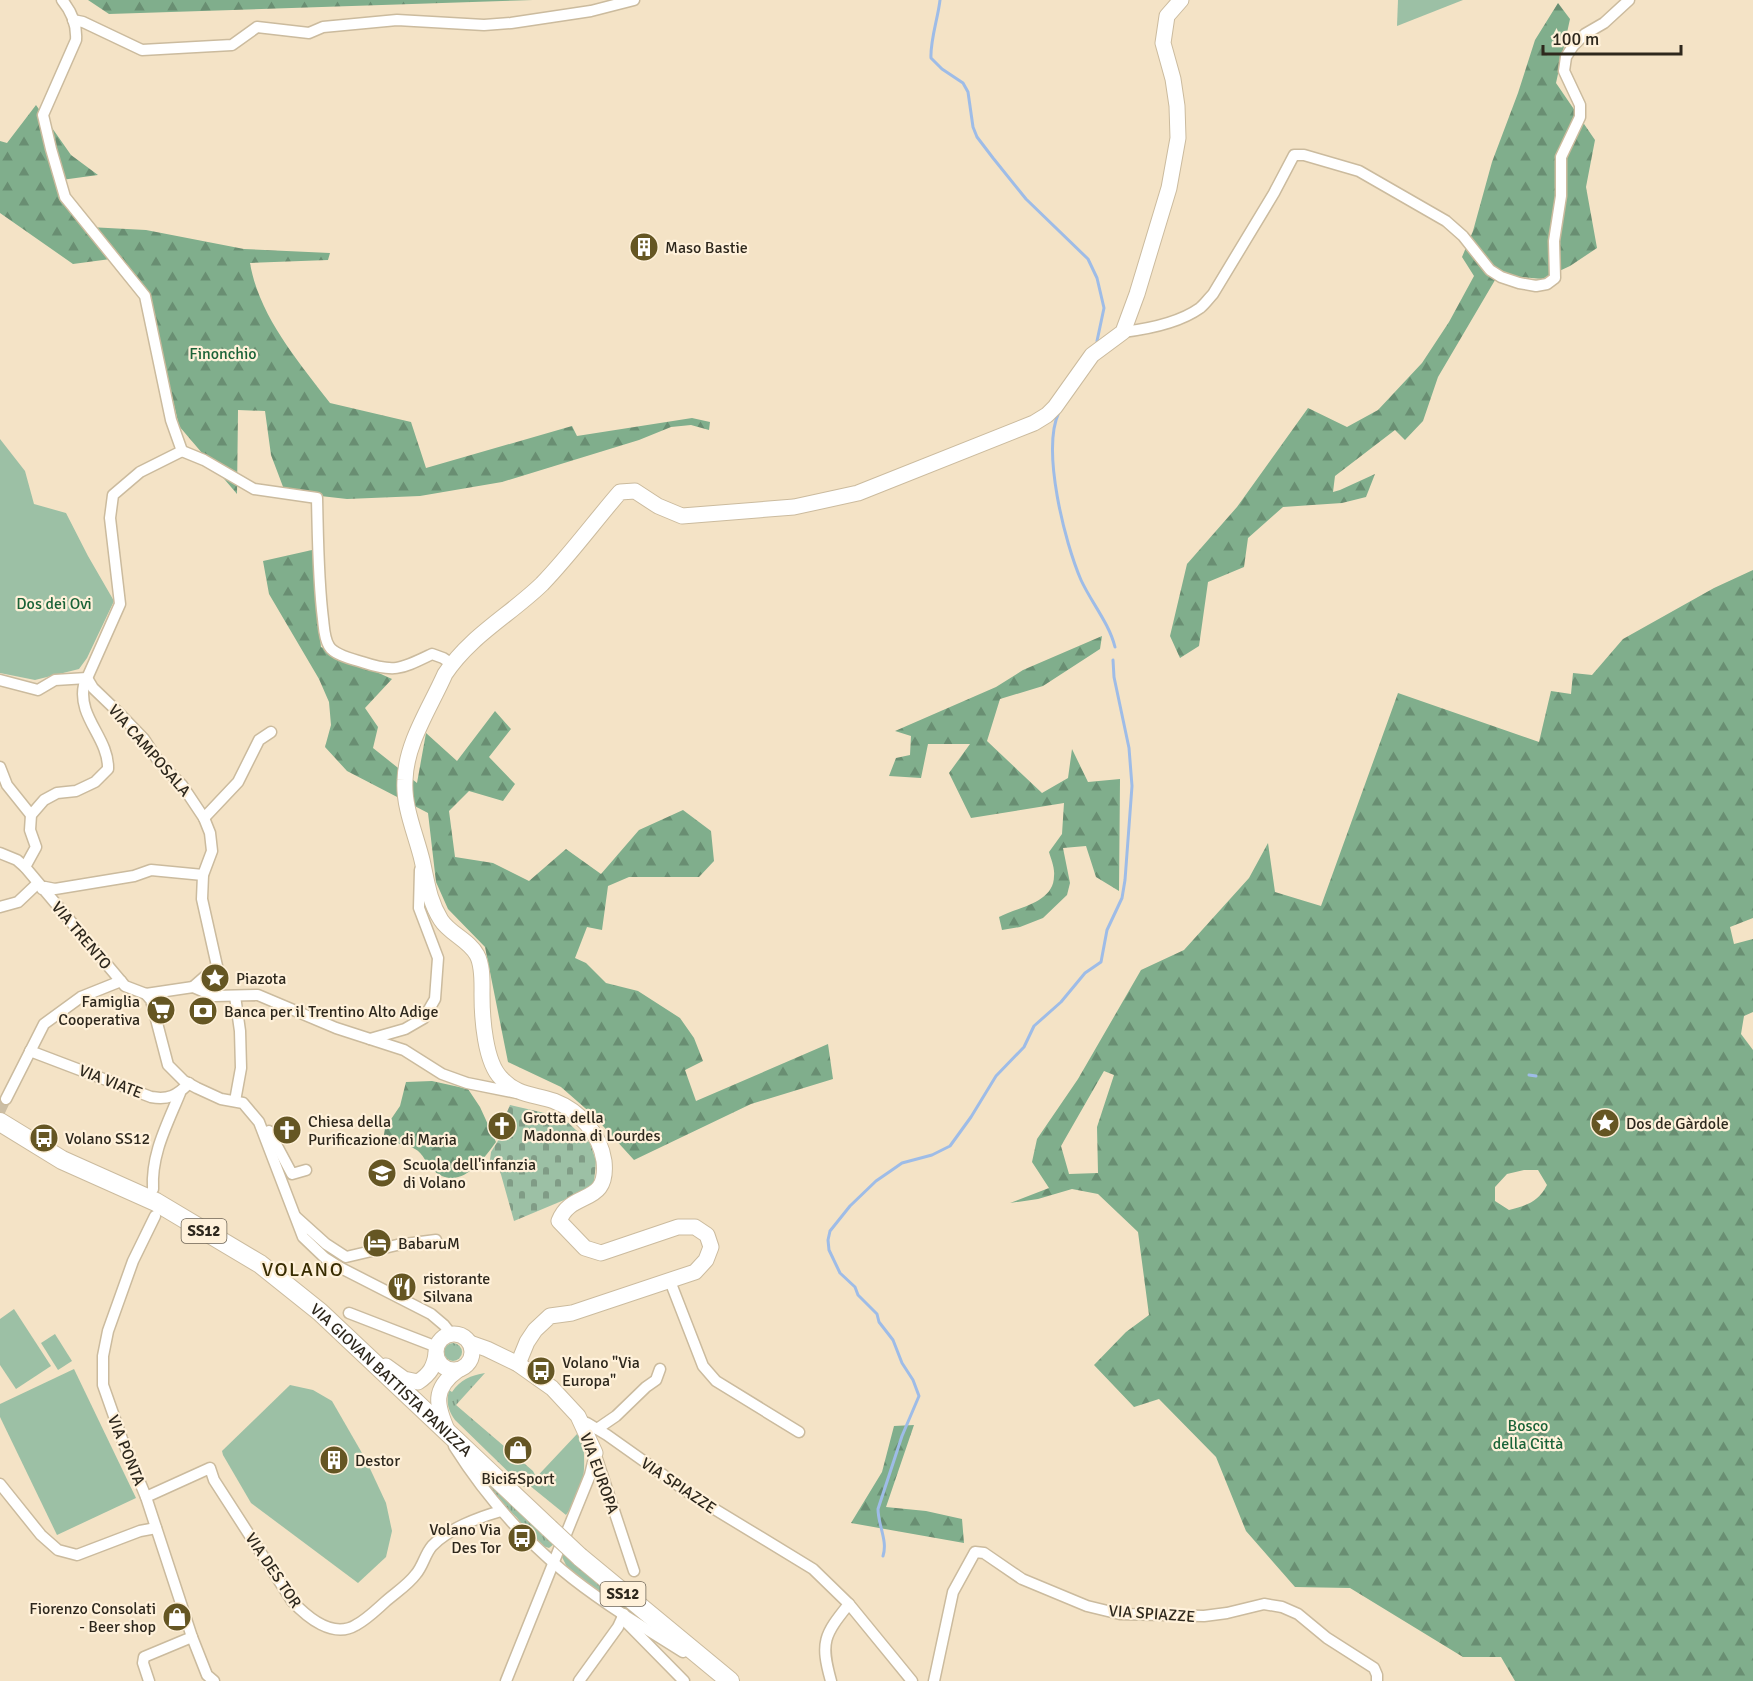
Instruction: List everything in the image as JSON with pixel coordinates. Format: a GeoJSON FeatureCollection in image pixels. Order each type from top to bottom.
{"type":"FeatureCollection","features":[{"type":"Feature","properties":{"kind":"main road","name":"VIA GIOVAN BATTISTA PANIZZA"},"geometry":{"type":"LineString","coordinates":[[0,1122],[62,1160],[156,1202],[260,1264],[320,1312],[557,1531],[580,1557],[729,1681]]}},
{"type":"Feature","properties":{"kind":"street"},"geometry":{"type":"LineString","coordinates":[[62,0],[77,28],[76,40],[43,115],[51,148],[65,197],[145,296],[171,420],[182,451],[204,460],[254,489],[317,498],[320,592],[326,638],[329,647],[334,651],[351,659],[389,670],[409,665],[432,654],[452,664]]}},
{"type":"Feature","properties":{"kind":"street"},"geometry":{"type":"LineString","coordinates":[[73,20],[83,22],[142,50],[232,45],[257,27],[309,33],[323,27],[397,20],[484,25],[591,11],[634,0]]}},
{"type":"Feature","properties":{"kind":"street"},"geometry":{"type":"LineString","coordinates":[[1123,332],[1169,188],[1178,138],[1177,106],[1164,43],[1164,28],[1167,16],[1181,0]]}},
{"type":"Feature","properties":{"kind":"street"},"geometry":{"type":"LineString","coordinates":[[532,1097],[519,1092],[500,1078],[489,1059],[478,955],[442,923],[429,898],[404,781],[408,756],[452,664],[483,632],[542,584],[620,492],[635,491],[658,506],[682,516],[794,507],[858,493],[1034,423],[1055,407],[1092,355],[1123,332],[1145,329],[1176,320],[1200,308],[1214,294],[1274,194],[1294,155],[1304,155],[1359,171],[1446,221],[1463,236],[1490,270],[1519,283],[1536,286],[1547,284],[1555,278],[1554,241],[1561,196],[1561,157],[1580,117],[1580,105],[1564,71],[1566,57],[1585,34],[1604,23],[1629,0]]}},
{"type":"Feature","properties":{"kind":"street"},"geometry":{"type":"LineString","coordinates":[[0,853],[17,860],[25,867],[36,847],[30,830],[31,815],[44,800],[57,793],[76,791],[95,782],[108,769],[108,757],[86,714],[82,696],[87,678],[120,604],[110,518],[113,495],[140,472],[182,451]]}},
{"type":"Feature","properties":{"kind":"street"},"geometry":{"type":"LineString","coordinates":[[0,680],[38,690],[55,680],[87,678]]}},
{"type":"Feature","properties":{"kind":"street","name":"VIA CAMPOSALA"},"geometry":{"type":"LineString","coordinates":[[87,678],[93,688],[144,739],[159,762],[182,785],[204,818],[210,832],[212,851],[203,875],[202,899],[217,966],[193,987]]}},
{"type":"Feature","properties":{"kind":"street"},"geometry":{"type":"LineString","coordinates":[[204,818],[238,782],[259,740],[271,732]]}},
{"type":"Feature","properties":{"kind":"street"},"geometry":{"type":"LineString","coordinates":[[0,768],[7,785],[31,815]]}},
{"type":"Feature","properties":{"kind":"street"},"geometry":{"type":"LineString","coordinates":[[370,1039],[405,1029],[424,1018],[435,999],[438,958],[419,909],[419,872],[423,862]]}},
{"type":"Feature","properties":{"kind":"street","name":"VIA TRENTO"},"geometry":{"type":"LineString","coordinates":[[25,867],[125,986],[146,994]]}},
{"type":"Feature","properties":{"kind":"street"},"geometry":{"type":"LineString","coordinates":[[0,907],[18,902],[40,886],[55,889],[151,870],[203,875]]}},
{"type":"Feature","properties":{"kind":"street"},"geometry":{"type":"LineString","coordinates":[[6,1099],[44,1024],[81,997],[121,981]]}},
{"type":"Feature","properties":{"kind":"street"},"geometry":{"type":"LineString","coordinates":[[146,994],[193,987],[214,996],[258,995],[336,1028],[404,1050],[442,1074],[466,1083],[553,1101],[570,1109],[590,1126],[600,1144],[604,1163],[604,1181],[595,1194],[568,1205],[560,1221],[585,1248],[601,1253],[678,1227],[695,1227],[707,1235],[711,1247],[706,1260],[695,1272],[572,1313],[550,1316],[526,1341],[518,1364]]}},
{"type":"Feature","properties":{"kind":"street"},"geometry":{"type":"LineString","coordinates":[[146,994],[151,1000],[168,1065],[189,1083],[221,1099],[243,1103],[259,1122],[303,1237],[325,1258],[375,1287],[431,1314],[451,1334]]}},
{"type":"Feature","properties":{"kind":"street"},"geometry":{"type":"LineString","coordinates":[[235,996],[240,1031],[241,1068],[235,1101]]}},
{"type":"Feature","properties":{"kind":"street","name":"VIA VIATE"},"geometry":{"type":"LineString","coordinates":[[30,1051],[151,1097],[164,1099],[180,1093]]}},
{"type":"Feature","properties":{"kind":"street"},"geometry":{"type":"LineString","coordinates":[[153,1189],[152,1171],[160,1140],[180,1093],[189,1083]]}},
{"type":"Feature","properties":{"kind":"street"},"geometry":{"type":"LineString","coordinates":[[256,1110],[292,1174],[306,1170]]}},
{"type":"Feature","properties":{"kind":"street","name":"VIA PONTA"},"geometry":{"type":"LineString","coordinates":[[155,1216],[133,1262],[108,1330],[103,1356],[103,1386],[146,1497],[192,1637],[207,1675],[214,1681]]}},
{"type":"Feature","properties":{"kind":"street"},"geometry":{"type":"LineString","coordinates":[[296,1217],[326,1244],[346,1257],[397,1245],[436,1240]]}},
{"type":"Feature","properties":{"kind":"street"},"geometry":{"type":"LineString","coordinates":[[670,1281],[703,1366],[716,1381],[799,1432]]}},
{"type":"Feature","properties":{"kind":"street"},"geometry":{"type":"LineString","coordinates":[[349,1313],[436,1350]]}},
{"type":"Feature","properties":{"kind":"street"},"geometry":{"type":"LineString","coordinates":[[372,1361],[389,1368],[404,1379],[418,1382],[428,1376],[434,1366],[436,1350],[445,1336],[458,1334],[470,1343],[472,1353],[464,1366]]}},
{"type":"Feature","properties":{"kind":"street","name":"VIA EUROPA"},"geometry":{"type":"LineString","coordinates":[[470,1343],[518,1364],[552,1388],[578,1416],[595,1454],[634,1571]]}},
{"type":"Feature","properties":{"kind":"street"},"geometry":{"type":"LineString","coordinates":[[436,1350],[438,1360],[446,1368],[464,1366]]}},
{"type":"Feature","properties":{"kind":"street"},"geometry":{"type":"LineString","coordinates":[[503,1357],[482,1358],[464,1366],[446,1379],[440,1390],[438,1402],[441,1418],[461,1458],[501,1511],[553,1562],[621,1620],[684,1681]]}},
{"type":"Feature","properties":{"kind":"street"},"geometry":{"type":"LineString","coordinates":[[597,1429],[616,1416],[656,1380],[660,1369]]}},
{"type":"Feature","properties":{"kind":"street","name":"VIA SPIAZZE"},"geometry":{"type":"LineString","coordinates":[[580,1421],[597,1429],[693,1496],[813,1569],[849,1604],[912,1681]]}},
{"type":"Feature","properties":{"kind":"street"},"geometry":{"type":"LineString","coordinates":[[557,1531],[590,1475],[595,1454]]}},
{"type":"Feature","properties":{"kind":"street","name":"VIA DES TOR"},"geometry":{"type":"LineString","coordinates":[[146,1497],[210,1468],[214,1480],[292,1601],[304,1614],[325,1627],[336,1629],[354,1627],[370,1615],[416,1574],[431,1547],[441,1538],[477,1517],[501,1511]]}},
{"type":"Feature","properties":{"kind":"street"},"geometry":{"type":"LineString","coordinates":[[0,1484],[41,1535],[58,1550],[77,1555],[140,1531],[156,1528]]}},
{"type":"Feature","properties":{"kind":"street"},"geometry":{"type":"LineString","coordinates":[[506,1681],[559,1549]]}},
{"type":"Feature","properties":{"kind":"street","name":"VIA SPIAZZE"},"geometry":{"type":"LineString","coordinates":[[934,1681],[953,1592],[975,1552],[984,1553],[1022,1579],[1087,1606],[1120,1614],[1204,1616],[1264,1604],[1282,1607],[1298,1614],[1327,1638],[1374,1668],[1377,1681]]}},
{"type":"Feature","properties":{"kind":"street"},"geometry":{"type":"LineString","coordinates":[[831,1681],[824,1655],[826,1638],[849,1604]]}},
{"type":"Feature","properties":{"kind":"street"},"geometry":{"type":"LineString","coordinates":[[621,1620],[729,1681]]}},
{"type":"Feature","properties":{"kind":"street"},"geometry":{"type":"LineString","coordinates":[[579,1681],[621,1620]]}},
{"type":"Feature","properties":{"kind":"street"},"geometry":{"type":"LineString","coordinates":[[149,1681],[143,1663],[144,1657],[192,1637]]}},
{"type":"Feature","properties":{"kind":"green space"},"geometry":{"type":"Polygon","coordinates":[[[88,0],[533,0],[109,14],[88,0]]]}},
{"type":"Feature","properties":{"kind":"green space"},"geometry":{"type":"Polygon","coordinates":[[[1398,0],[1463,0],[1397,26],[1398,0]]]}},
{"type":"Feature","properties":{"kind":"green space"},"geometry":{"type":"Polygon","coordinates":[[[1558,3],[1570,19],[1556,83],[1595,140],[1586,187],[1597,248],[1570,266],[1542,279],[1498,275],[1438,377],[1423,421],[1405,440],[1395,430],[1335,476],[1333,492],[1375,474],[1366,497],[1342,503],[1283,507],[1248,538],[1244,567],[1208,582],[1199,646],[1180,658],[1170,636],[1187,564],[1237,507],[1308,408],[1347,427],[1378,410],[1422,363],[1449,322],[1474,276],[1462,257],[1473,231],[1492,162],[1535,40],[1558,3]]]}},
{"type":"Feature","properties":{"kind":"green space","name":"Finonchio"},"geometry":{"type":"Polygon","coordinates":[[[36,105],[71,155],[98,175],[54,181],[89,227],[146,230],[244,249],[330,253],[328,260],[250,263],[262,301],[281,337],[330,403],[411,422],[426,468],[572,426],[577,436],[692,418],[710,422],[709,430],[691,425],[671,427],[639,440],[502,482],[420,496],[347,499],[285,492],[271,455],[265,411],[238,410],[237,494],[179,426],[147,291],[118,258],[73,264],[0,213],[0,141],[7,143],[36,105]]]}},
{"type":"Feature","properties":{"kind":"green space","name":"Dos dei Ovi"},"geometry":{"type":"Polygon","coordinates":[[[0,439],[25,471],[34,504],[66,513],[114,601],[87,658],[79,669],[35,680],[0,673],[0,439]]]}},
{"type":"Feature","properties":{"kind":"green space"},"geometry":{"type":"Polygon","coordinates":[[[312,550],[321,647],[392,679],[365,708],[378,727],[373,748],[417,783],[426,733],[457,761],[495,711],[511,729],[489,757],[515,784],[503,801],[469,791],[449,811],[455,857],[493,863],[529,881],[566,849],[601,874],[639,830],[683,810],[711,831],[714,861],[699,877],[629,877],[608,886],[602,930],[587,927],[575,958],[586,963],[606,983],[638,991],[680,1018],[694,1038],[703,1061],[685,1070],[696,1101],[828,1044],[833,1079],[751,1104],[634,1160],[593,1115],[561,1087],[508,1062],[485,947],[448,909],[436,882],[428,813],[347,771],[325,747],[331,725],[329,702],[319,679],[269,594],[263,561],[312,550]]]}},
{"type":"Feature","properties":{"kind":"green space","name":"Bosco della Città"},"geometry":{"type":"Polygon","coordinates":[[[1753,570],[1753,918],[1730,927],[1734,944],[1753,939],[1753,1012],[1744,1016],[1741,1034],[1753,1050],[1753,1681],[1515,1681],[1501,1657],[1463,1657],[1350,1588],[1295,1587],[1246,1531],[1216,1457],[1159,1399],[1134,1407],[1094,1365],[1126,1332],[1149,1315],[1138,1232],[1098,1194],[1072,1189],[1038,1199],[1010,1203],[1049,1188],[1032,1162],[1037,1139],[1078,1079],[1141,970],[1184,950],[1249,878],[1268,843],[1275,892],[1321,906],[1398,693],[1539,742],[1551,691],[1571,694],[1573,673],[1592,675],[1623,639],[1714,588],[1753,570]],[[1104,1071],[1061,1146],[1069,1174],[1098,1173],[1097,1127],[1114,1075],[1104,1071]],[[1538,1170],[1507,1174],[1495,1187],[1495,1201],[1509,1210],[1532,1202],[1547,1185],[1538,1170]]]}},
{"type":"Feature","properties":{"kind":"green space"},"geometry":{"type":"Polygon","coordinates":[[[1102,636],[1100,649],[1043,686],[1000,699],[987,741],[1042,793],[1068,778],[1072,749],[1088,782],[1120,779],[1119,891],[1096,877],[1086,846],[1063,848],[1070,883],[1067,895],[1043,918],[1020,927],[1002,930],[999,917],[1034,903],[1048,892],[1052,885],[1054,870],[1049,852],[1062,834],[1064,803],[971,818],[949,773],[970,744],[928,744],[921,778],[889,776],[896,758],[910,755],[911,736],[895,731],[996,687],[1023,670],[1102,636]]]}},
{"type":"Feature","properties":{"kind":"green space"},"geometry":{"type":"Polygon","coordinates":[[[432,1081],[468,1089],[480,1107],[496,1142],[477,1165],[461,1176],[452,1178],[443,1176],[433,1170],[415,1149],[383,1141],[385,1128],[400,1106],[406,1082],[432,1081]]]}},
{"type":"Feature","properties":{"kind":"green space"},"geometry":{"type":"Polygon","coordinates":[[[510,1105],[562,1117],[590,1143],[596,1161],[594,1183],[588,1190],[514,1221],[500,1171],[489,1167],[491,1152],[501,1136],[499,1131],[510,1105]]]}},
{"type":"Feature","properties":{"kind":"green space"},"geometry":{"type":"Polygon","coordinates":[[[14,1309],[51,1366],[16,1389],[0,1365],[0,1319],[14,1309]]]}},
{"type":"Feature","properties":{"kind":"green space"},"geometry":{"type":"Polygon","coordinates":[[[55,1334],[72,1361],[58,1370],[41,1343],[55,1334]]]}},
{"type":"Feature","properties":{"kind":"green space"},"geometry":{"type":"Polygon","coordinates":[[[453,1343],[459,1346],[462,1352],[459,1358],[453,1361],[447,1358],[444,1352],[447,1346],[453,1343]]]}},
{"type":"Feature","properties":{"kind":"green space"},"geometry":{"type":"Polygon","coordinates":[[[74,1369],[136,1498],[57,1535],[0,1417],[0,1404],[74,1369]]]}},
{"type":"Feature","properties":{"kind":"green space"},"geometry":{"type":"Polygon","coordinates":[[[485,1373],[456,1405],[533,1471],[535,1475],[524,1487],[455,1420],[449,1409],[449,1390],[452,1392],[466,1379],[485,1373]]]}},
{"type":"Feature","properties":{"kind":"green space","name":"Destor"},"geometry":{"type":"Polygon","coordinates":[[[290,1385],[313,1390],[332,1401],[366,1460],[386,1503],[392,1531],[386,1557],[358,1583],[251,1503],[223,1455],[222,1451],[290,1385]]]}},
{"type":"Feature","properties":{"kind":"green space"},"geometry":{"type":"Polygon","coordinates":[[[914,1425],[886,1507],[926,1511],[962,1519],[964,1543],[851,1523],[882,1472],[894,1426],[914,1425]]]}},
{"type":"Feature","properties":{"kind":"green space"},"geometry":{"type":"Polygon","coordinates":[[[577,1434],[583,1447],[584,1473],[579,1494],[566,1515],[529,1485],[577,1434]]]}},
{"type":"Feature","properties":{"kind":"green space"},"geometry":{"type":"Polygon","coordinates":[[[464,1456],[554,1544],[549,1548],[536,1541],[516,1517],[504,1508],[464,1456]]]}},
{"type":"Feature","properties":{"kind":"green space"},"geometry":{"type":"Polygon","coordinates":[[[563,1553],[615,1599],[659,1633],[569,1571],[562,1557],[563,1553]]]}},
{"type":"Feature","properties":{"kind":"waterway"},"geometry":{"type":"LineString","coordinates":[[940,0],[931,58],[942,69],[963,83],[968,92],[973,127],[977,137],[993,158],[1026,199],[1088,259],[1097,278],[1104,308],[1097,341]]}},
{"type":"Feature","properties":{"kind":"waterway"},"geometry":{"type":"LineString","coordinates":[[1059,412],[1054,429],[1053,449],[1054,472],[1062,521],[1081,580],[1109,630],[1115,647]]}},
{"type":"Feature","properties":{"kind":"waterway"},"geometry":{"type":"LineString","coordinates":[[883,1556],[884,1539],[878,1509],[902,1436],[919,1396],[893,1340],[879,1322],[877,1314],[840,1273],[829,1250],[830,1231],[850,1206],[876,1181],[902,1163],[932,1155],[950,1146],[996,1076],[1024,1047],[1034,1026],[1061,1002],[1085,973],[1101,962],[1107,930],[1122,898],[1132,786],[1129,748],[1114,677],[1113,660]]}},
{"type":"Feature","properties":{"kind":"waterway"},"geometry":{"type":"LineString","coordinates":[[1529,1075],[1536,1076]]}},
{"type":"Feature","properties":{"kind":"tunnel"},"geometry":{"type":"LineString","coordinates":[[0,1112],[6,1099]]}},
{"type":"Feature","properties":{"kind":"place","name":"Maso Bastie"},"geometry":{"type":"Point","coordinates":[644,247]}},
{"type":"Feature","properties":{"kind":"place","name":"Piazota"},"geometry":{"type":"Point","coordinates":[215,978]}},
{"type":"Feature","properties":{"kind":"place","name":"Famiglia Cooperativa"},"geometry":{"type":"Point","coordinates":[161,1010]}},
{"type":"Feature","properties":{"kind":"place","name":"Banca per il Trentino Alto Adige"},"geometry":{"type":"Point","coordinates":[203,1011]}},
{"type":"Feature","properties":{"kind":"place","name":"Dos de Gàrdole"},"geometry":{"type":"Point","coordinates":[1605,1123]}},
{"type":"Feature","properties":{"kind":"place","name":"Grotta della Madonna di Lourdes"},"geometry":{"type":"Point","coordinates":[502,1126]}},
{"type":"Feature","properties":{"kind":"place","name":"Chiesa della Purificazione di Maria"},"geometry":{"type":"Point","coordinates":[287,1130]}},
{"type":"Feature","properties":{"kind":"place","name":"Volano SS12"},"geometry":{"type":"Point","coordinates":[44,1138]}},
{"type":"Feature","properties":{"kind":"place","name":"Scuola dell'infanzia di Volano"},"geometry":{"type":"Point","coordinates":[382,1173]}},
{"type":"Feature","properties":{"kind":"place","name":"BabaruM"},"geometry":{"type":"Point","coordinates":[377,1243]}},
{"type":"Feature","properties":{"kind":"place","name":"ristorante Silvana"},"geometry":{"type":"Point","coordinates":[402,1287]}},
{"type":"Feature","properties":{"kind":"place","name":"Volano \"Via Europa\""},"geometry":{"type":"Point","coordinates":[541,1371]}},
{"type":"Feature","properties":{"kind":"place","name":"Bici&Sport"},"geometry":{"type":"Point","coordinates":[518,1450]}},
{"type":"Feature","properties":{"kind":"place","name":"Destor"},"geometry":{"type":"Point","coordinates":[334,1460]}},
{"type":"Feature","properties":{"kind":"place","name":"Volano Via Des Tor"},"geometry":{"type":"Point","coordinates":[522,1538]}},
{"type":"Feature","properties":{"kind":"place","name":"Fiorenzo Consolati - Beer shop"},"geometry":{"type":"Point","coordinates":[177,1617]}},
{"type":"Feature","properties":{"kind":"district","name":"VOLANO"},"geometry":{"type":"Point","coordinates":[303,1269]}}]}
